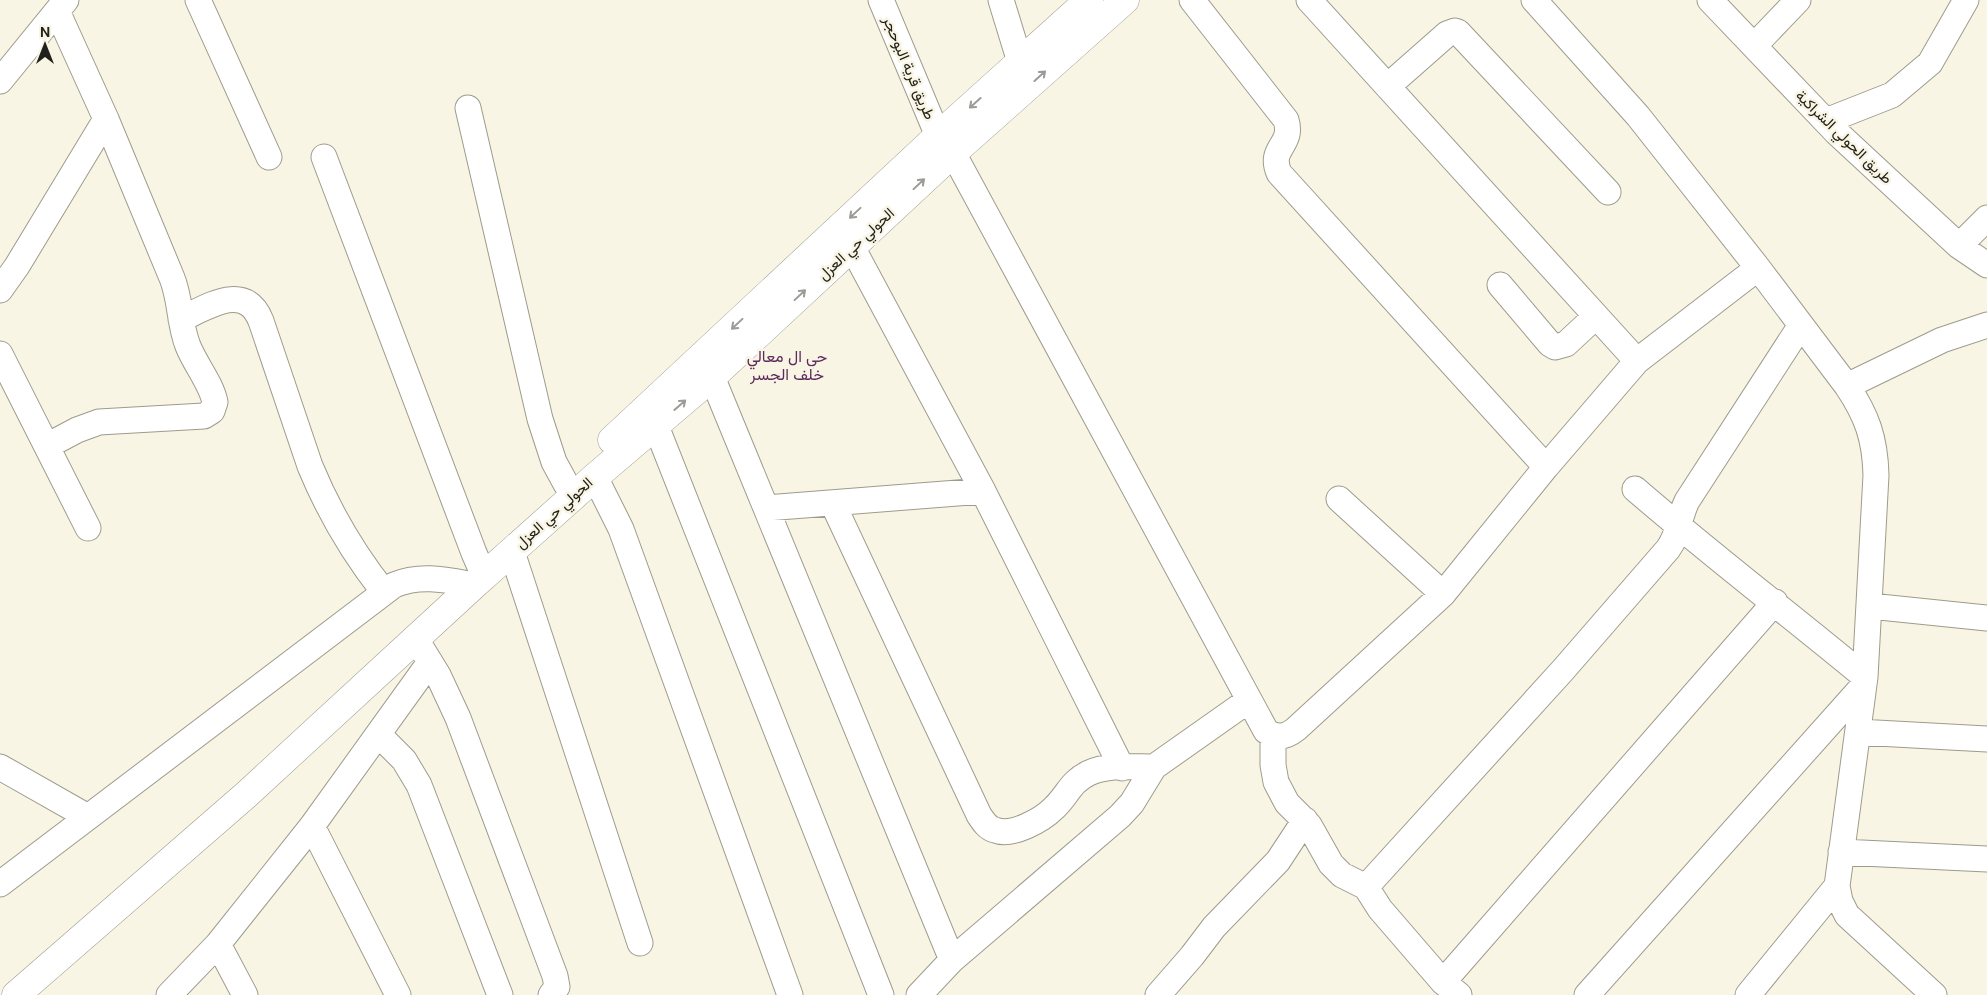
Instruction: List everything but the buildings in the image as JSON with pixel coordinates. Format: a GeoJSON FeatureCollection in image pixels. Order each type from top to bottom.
{"type":"FeatureCollection","features":[{"type":"Feature","properties":{"kind":"highway","name":"الحولي حي العزل"},"geometry":{"type":"LineString","coordinates":[[512,552],[595,477],[712,377],[852,247],[1020,62],[1089,0]]}},
{"type":"Feature","properties":{"kind":"highway","name":"الحولي حي العزل"},"geometry":{"type":"LineString","coordinates":[[512,552],[522,530],[566,484],[945,144],[1125,0]]}},
{"type":"Feature","properties":{"kind":"highway"},"geometry":{"type":"LineString","coordinates":[[16,995],[247,794],[512,552]]}},
{"type":"Feature","properties":{"kind":"street"},"geometry":{"type":"LineString","coordinates":[[198,0],[268,157]]}},
{"type":"Feature","properties":{"kind":"street","name":"طريق قرية البوحجر"},"geometry":{"type":"LineString","coordinates":[[881,0],[945,144],[1266,731],[1273,736]]}},
{"type":"Feature","properties":{"kind":"street"},"geometry":{"type":"LineString","coordinates":[[1001,0],[1020,62]]}},
{"type":"Feature","properties":{"kind":"street"},"geometry":{"type":"LineString","coordinates":[[1192,0],[1286,120],[1288,136],[1276,158],[1276,166],[1279,173],[1546,466]]}},
{"type":"Feature","properties":{"kind":"street"},"geometry":{"type":"LineString","coordinates":[[1310,0],[1637,361]]}},
{"type":"Feature","properties":{"kind":"street"},"geometry":{"type":"LineString","coordinates":[[1534,0],[1638,116],[1758,268],[1847,386],[1860,406],[1870,428],[1875,451],[1876,475],[1870,606],[1864,682],[1837,886],[1840,901],[1847,915],[1934,995]]}},
{"type":"Feature","properties":{"kind":"street","name":"طريق الحولي الشراكية"},"geometry":{"type":"LineString","coordinates":[[1710,0],[1826,121],[1959,246],[1987,266]]}},
{"type":"Feature","properties":{"kind":"street"},"geometry":{"type":"LineString","coordinates":[[1754,46],[1798,0]]}},
{"type":"Feature","properties":{"kind":"street"},"geometry":{"type":"LineString","coordinates":[[1826,121],[1892,95],[1930,63],[1966,0]]}},
{"type":"Feature","properties":{"kind":"street"},"geometry":{"type":"LineString","coordinates":[[0,81],[62,5],[106,119],[176,286],[181,319],[188,346],[215,402],[212,411],[204,416],[99,422],[82,427],[47,446]]}},
{"type":"Feature","properties":{"kind":"street"},"geometry":{"type":"LineString","coordinates":[[1388,86],[1447,34],[1454,31],[1458,32],[1608,192]]}},
{"type":"Feature","properties":{"kind":"street"},"geometry":{"type":"LineString","coordinates":[[468,108],[540,418],[554,462],[566,484]]}},
{"type":"Feature","properties":{"kind":"street"},"geometry":{"type":"LineString","coordinates":[[0,290],[17,266],[106,119]]}},
{"type":"Feature","properties":{"kind":"street"},"geometry":{"type":"LineString","coordinates":[[0,884],[394,585],[418,578],[479,581],[470,544],[324,157]]}},
{"type":"Feature","properties":{"kind":"street"},"geometry":{"type":"LineString","coordinates":[[1959,246],[1987,218]]}},
{"type":"Feature","properties":{"kind":"street"},"geometry":{"type":"LineString","coordinates":[[852,247],[983,491],[1122,768]]}},
{"type":"Feature","properties":{"kind":"street"},"geometry":{"type":"LineString","coordinates":[[1758,268],[1637,361],[1546,466],[1443,594],[1296,729],[1282,737],[1273,736],[1273,765],[1276,782],[1288,803],[1305,820],[1335,870],[1366,887],[1380,909],[1451,989],[1775,602]]}},
{"type":"Feature","properties":{"kind":"street"},"geometry":{"type":"LineString","coordinates":[[1500,284],[1550,344],[1555,347],[1566,344],[1596,316]]}},
{"type":"Feature","properties":{"kind":"street"},"geometry":{"type":"LineString","coordinates":[[181,319],[230,299],[243,301],[254,309],[261,321],[319,488],[354,552],[384,592]]}},
{"type":"Feature","properties":{"kind":"street"},"geometry":{"type":"LineString","coordinates":[[1366,887],[1563,670],[1668,549],[1677,536],[1682,510],[1687,501],[1801,325]]}},
{"type":"Feature","properties":{"kind":"street"},"geometry":{"type":"LineString","coordinates":[[1847,386],[1942,340],[1987,325]]}},
{"type":"Feature","properties":{"kind":"street"},"geometry":{"type":"LineString","coordinates":[[0,354],[88,528]]}},
{"type":"Feature","properties":{"kind":"street"},"geometry":{"type":"LineString","coordinates":[[712,377],[952,960]]}},
{"type":"Feature","properties":{"kind":"street"},"geometry":{"type":"LineString","coordinates":[[656,426],[881,995]]}},
{"type":"Feature","properties":{"kind":"street"},"geometry":{"type":"LineString","coordinates":[[595,477],[621,529],[790,995]]}},
{"type":"Feature","properties":{"kind":"street"},"geometry":{"type":"LineString","coordinates":[[1635,489],[1678,526],[1775,602],[1864,682]]}},
{"type":"Feature","properties":{"kind":"street"},"geometry":{"type":"LineString","coordinates":[[766,508],[983,491]]}},
{"type":"Feature","properties":{"kind":"street"},"geometry":{"type":"LineString","coordinates":[[1338,499],[1443,594]]}},
{"type":"Feature","properties":{"kind":"street"},"geometry":{"type":"LineString","coordinates":[[833,504],[978,814],[985,824],[995,830],[1006,832],[1033,824],[1054,809],[1068,789],[1082,776],[1099,770],[1154,766]]}},
{"type":"Feature","properties":{"kind":"street"},"geometry":{"type":"LineString","coordinates":[[512,552],[640,943]]}},
{"type":"Feature","properties":{"kind":"street"},"geometry":{"type":"LineString","coordinates":[[1870,606],[1987,618]]}},
{"type":"Feature","properties":{"kind":"street"},"geometry":{"type":"LineString","coordinates":[[416,638],[458,718],[555,976],[557,987],[551,995]]}},
{"type":"Feature","properties":{"kind":"street"},"geometry":{"type":"LineString","coordinates":[[169,995],[218,944],[312,826],[430,662]]}},
{"type":"Feature","properties":{"kind":"street"},"geometry":{"type":"LineString","coordinates":[[1587,995],[1864,682]]}},
{"type":"Feature","properties":{"kind":"street"},"geometry":{"type":"LineString","coordinates":[[920,995],[952,960],[1120,816],[1132,803],[1154,766],[1249,700]]}},
{"type":"Feature","properties":{"kind":"street"},"geometry":{"type":"LineString","coordinates":[[1858,732],[1987,739]]}},
{"type":"Feature","properties":{"kind":"street"},"geometry":{"type":"LineString","coordinates":[[379,735],[404,760],[419,785],[500,995]]}},
{"type":"Feature","properties":{"kind":"street"},"geometry":{"type":"LineString","coordinates":[[0,767],[88,817]]}},
{"type":"Feature","properties":{"kind":"street"},"geometry":{"type":"LineString","coordinates":[[1158,995],[1214,927],[1278,861],[1305,820]]}},
{"type":"Feature","properties":{"kind":"street"},"geometry":{"type":"LineString","coordinates":[[312,826],[398,995]]}},
{"type":"Feature","properties":{"kind":"street"},"geometry":{"type":"LineString","coordinates":[[1841,852],[1987,859]]}},
{"type":"Feature","properties":{"kind":"street"},"geometry":{"type":"LineString","coordinates":[[1748,995],[1837,886]]}},
{"type":"Feature","properties":{"kind":"street"},"geometry":{"type":"LineString","coordinates":[[218,944],[246,995]]}},
{"type":"Feature","properties":{"kind":"district","name":"حي ال معالي خلف الجسر"},"geometry":{"type":"Point","coordinates":[787,365]}}]}
